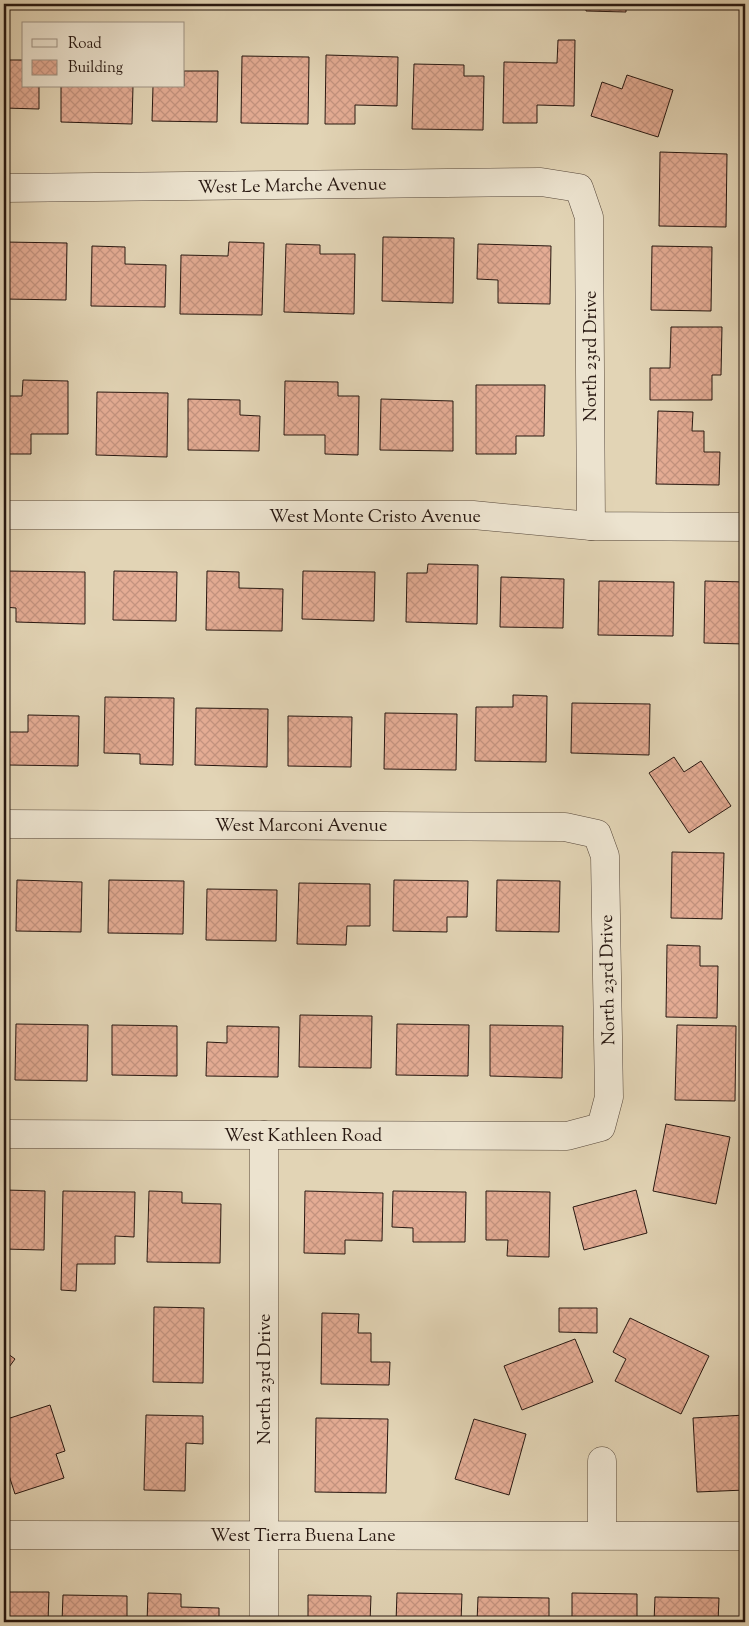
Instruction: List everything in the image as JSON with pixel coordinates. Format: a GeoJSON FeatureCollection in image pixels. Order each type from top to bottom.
{"type":"FeatureCollection","features":[{"type":"Feature","properties":{"kind":"street","name":"West Le Marche Avenue"},"geometry":{"type":"LineString","coordinates":[[4,188],[541,182],[579,188]]}},
{"type":"Feature","properties":{"kind":"street","name":"North 23rd Drive"},"geometry":{"type":"LineString","coordinates":[[579,188],[589,217],[591,526]]}},
{"type":"Feature","properties":{"kind":"street","name":"West Monte Cristo Avenue"},"geometry":{"type":"LineString","coordinates":[[4,515],[473,515],[591,526],[745,527]]}},
{"type":"Feature","properties":{"kind":"street","name":"West Marconi Avenue"},"geometry":{"type":"LineString","coordinates":[[4,824],[564,826],[597,834]]}},
{"type":"Feature","properties":{"kind":"street","name":"North 23rd Drive"},"geometry":{"type":"LineString","coordinates":[[597,834],[605,856],[609,1078],[609,1097],[601,1127]]}},
{"type":"Feature","properties":{"kind":"street","name":"West Kathleen Road"},"geometry":{"type":"LineString","coordinates":[[4,1134],[567,1136],[601,1127]]}},
{"type":"Feature","properties":{"kind":"street","name":"North 23rd Drive"},"geometry":{"type":"LineString","coordinates":[[264,1135],[264,1622]]}},
{"type":"Feature","properties":{"kind":"street"},"geometry":{"type":"LineString","coordinates":[[602,1461],[602,1535]]}},
{"type":"Feature","properties":{"kind":"street","name":"West Tierra Buena Lane"},"geometry":{"type":"LineString","coordinates":[[4,1535],[745,1536]]}},
{"type":"Feature","properties":{"kind":"building"},"geometry":{"type":"Polygon","coordinates":[[[586,4],[626,4],[626,12],[586,11],[586,4]]]}},
{"type":"Feature","properties":{"kind":"building"},"geometry":{"type":"Polygon","coordinates":[[[558,40],[575,40],[574,106],[537,105],[537,123],[503,123],[504,62],[557,63],[558,40]]]}},
{"type":"Feature","properties":{"kind":"building"},"geometry":{"type":"Polygon","coordinates":[[[326,55],[398,57],[397,106],[355,105],[355,124],[325,124],[326,55]]]}},
{"type":"Feature","properties":{"kind":"building"},"geometry":{"type":"Polygon","coordinates":[[[242,56],[309,57],[308,124],[241,123],[242,56]]]}},
{"type":"Feature","properties":{"kind":"building"},"geometry":{"type":"Polygon","coordinates":[[[4,60],[22,60],[22,88],[39,88],[39,109],[4,108],[4,60]]]}},
{"type":"Feature","properties":{"kind":"building"},"geometry":{"type":"Polygon","coordinates":[[[414,64],[464,65],[464,76],[484,76],[483,130],[412,129],[414,64]]]}},
{"type":"Feature","properties":{"kind":"building"},"geometry":{"type":"Polygon","coordinates":[[[185,71],[218,71],[217,122],[152,121],[153,88],[185,88],[185,71]]]}},
{"type":"Feature","properties":{"kind":"building"},"geometry":{"type":"Polygon","coordinates":[[[627,75],[673,90],[658,137],[591,116],[602,82],[622,89],[627,75]]]}},
{"type":"Feature","properties":{"kind":"building"},"geometry":{"type":"Polygon","coordinates":[[[61,88],[133,88],[132,124],[61,122],[61,88]]]}},
{"type":"Feature","properties":{"kind":"building"},"geometry":{"type":"Polygon","coordinates":[[[660,152],[727,154],[726,227],[659,226],[660,152]]]}},
{"type":"Feature","properties":{"kind":"building"},"geometry":{"type":"Polygon","coordinates":[[[383,237],[454,238],[453,303],[382,301],[383,237]]]}},
{"type":"Feature","properties":{"kind":"building"},"geometry":{"type":"Polygon","coordinates":[[[4,242],[67,243],[66,300],[4,299],[4,242]]]}},
{"type":"Feature","properties":{"kind":"building"},"geometry":{"type":"Polygon","coordinates":[[[229,242],[264,243],[262,315],[180,314],[181,255],[228,256],[229,242]]]}},
{"type":"Feature","properties":{"kind":"building"},"geometry":{"type":"Polygon","coordinates":[[[286,244],[320,245],[320,254],[355,254],[354,314],[284,312],[286,244]]]}},
{"type":"Feature","properties":{"kind":"building"},"geometry":{"type":"Polygon","coordinates":[[[478,244],[551,246],[550,304],[498,303],[498,280],[477,279],[478,244]]]}},
{"type":"Feature","properties":{"kind":"building"},"geometry":{"type":"Polygon","coordinates":[[[92,246],[125,247],[125,264],[166,265],[165,307],[91,306],[92,246]]]}},
{"type":"Feature","properties":{"kind":"building"},"geometry":{"type":"Polygon","coordinates":[[[652,246],[712,247],[711,311],[651,310],[652,246]]]}},
{"type":"Feature","properties":{"kind":"building"},"geometry":{"type":"Polygon","coordinates":[[[671,327],[722,327],[721,375],[712,375],[712,400],[650,400],[650,368],[670,368],[671,327]]]}},
{"type":"Feature","properties":{"kind":"building"},"geometry":{"type":"Polygon","coordinates":[[[23,380],[68,381],[68,434],[31,434],[31,454],[4,454],[4,396],[22,396],[23,380]]]}},
{"type":"Feature","properties":{"kind":"building"},"geometry":{"type":"Polygon","coordinates":[[[285,381],[338,382],[338,396],[359,396],[358,455],[325,454],[325,435],[284,435],[285,381]]]}},
{"type":"Feature","properties":{"kind":"building"},"geometry":{"type":"Polygon","coordinates":[[[476,385],[545,385],[544,436],[516,436],[516,454],[476,454],[476,385]]]}},
{"type":"Feature","properties":{"kind":"building"},"geometry":{"type":"Polygon","coordinates":[[[97,392],[168,393],[167,457],[96,455],[97,392]]]}},
{"type":"Feature","properties":{"kind":"building"},"geometry":{"type":"Polygon","coordinates":[[[188,399],[240,400],[240,415],[260,416],[259,451],[188,450],[188,399]]]}},
{"type":"Feature","properties":{"kind":"building"},"geometry":{"type":"Polygon","coordinates":[[[381,399],[453,401],[453,451],[380,450],[381,399]]]}},
{"type":"Feature","properties":{"kind":"building"},"geometry":{"type":"Polygon","coordinates":[[[658,411],[693,412],[692,431],[704,431],[704,452],[720,452],[719,485],[656,484],[658,411]]]}},
{"type":"Feature","properties":{"kind":"building"},"geometry":{"type":"Polygon","coordinates":[[[428,564],[478,565],[477,624],[406,622],[407,573],[427,573],[428,564]]]}},
{"type":"Feature","properties":{"kind":"building"},"geometry":{"type":"Polygon","coordinates":[[[4,571],[85,572],[85,624],[16,622],[16,608],[4,607],[4,571]]]}},
{"type":"Feature","properties":{"kind":"building"},"geometry":{"type":"Polygon","coordinates":[[[114,571],[177,572],[176,621],[113,620],[114,571]]]}},
{"type":"Feature","properties":{"kind":"building"},"geometry":{"type":"Polygon","coordinates":[[[207,571],[239,572],[239,588],[283,589],[282,631],[206,630],[207,571]]]}},
{"type":"Feature","properties":{"kind":"building"},"geometry":{"type":"Polygon","coordinates":[[[303,571],[375,572],[374,621],[302,619],[303,571]]]}},
{"type":"Feature","properties":{"kind":"building"},"geometry":{"type":"Polygon","coordinates":[[[501,577],[564,579],[563,628],[500,627],[501,577]]]}},
{"type":"Feature","properties":{"kind":"building"},"geometry":{"type":"Polygon","coordinates":[[[599,581],[674,582],[673,636],[598,635],[599,581]]]}},
{"type":"Feature","properties":{"kind":"building"},"geometry":{"type":"Polygon","coordinates":[[[705,581],[745,582],[745,644],[704,643],[705,581]]]}},
{"type":"Feature","properties":{"kind":"building"},"geometry":{"type":"Polygon","coordinates":[[[513,695],[547,696],[546,762],[475,761],[476,707],[513,707],[513,695]]]}},
{"type":"Feature","properties":{"kind":"building"},"geometry":{"type":"Polygon","coordinates":[[[105,697],[174,698],[173,765],[140,764],[140,754],[104,753],[105,697]]]}},
{"type":"Feature","properties":{"kind":"building"},"geometry":{"type":"Polygon","coordinates":[[[572,703],[650,704],[649,755],[571,753],[572,703]]]}},
{"type":"Feature","properties":{"kind":"building"},"geometry":{"type":"Polygon","coordinates":[[[196,708],[268,709],[267,767],[195,765],[196,708]]]}},
{"type":"Feature","properties":{"kind":"building"},"geometry":{"type":"Polygon","coordinates":[[[385,713],[457,714],[456,770],[384,769],[385,713]]]}},
{"type":"Feature","properties":{"kind":"building"},"geometry":{"type":"Polygon","coordinates":[[[28,715],[79,716],[78,766],[8,765],[9,732],[28,732],[28,715]]]}},
{"type":"Feature","properties":{"kind":"building"},"geometry":{"type":"Polygon","coordinates":[[[288,716],[352,717],[351,767],[288,766],[288,716]]]}},
{"type":"Feature","properties":{"kind":"building"},"geometry":{"type":"Polygon","coordinates":[[[674,757],[684,772],[701,761],[731,806],[689,833],[649,773],[674,757]]]}},
{"type":"Feature","properties":{"kind":"building"},"geometry":{"type":"Polygon","coordinates":[[[672,852],[724,853],[722,919],[671,918],[672,852]]]}},
{"type":"Feature","properties":{"kind":"building"},"geometry":{"type":"Polygon","coordinates":[[[17,880],[82,882],[81,932],[16,931],[17,880]]]}},
{"type":"Feature","properties":{"kind":"building"},"geometry":{"type":"Polygon","coordinates":[[[109,880],[184,881],[183,934],[108,933],[109,880]]]}},
{"type":"Feature","properties":{"kind":"building"},"geometry":{"type":"Polygon","coordinates":[[[394,880],[468,881],[467,917],[447,917],[447,932],[393,931],[394,880]]]}},
{"type":"Feature","properties":{"kind":"building"},"geometry":{"type":"Polygon","coordinates":[[[497,880],[560,881],[559,932],[496,931],[497,880]]]}},
{"type":"Feature","properties":{"kind":"building"},"geometry":{"type":"Polygon","coordinates":[[[299,883],[370,884],[370,926],[347,926],[346,945],[297,944],[299,883]]]}},
{"type":"Feature","properties":{"kind":"building"},"geometry":{"type":"Polygon","coordinates":[[[207,889],[277,890],[276,941],[206,940],[207,889]]]}},
{"type":"Feature","properties":{"kind":"building"},"geometry":{"type":"Polygon","coordinates":[[[667,945],[700,946],[700,966],[718,966],[717,1018],[666,1017],[667,945]]]}},
{"type":"Feature","properties":{"kind":"building"},"geometry":{"type":"Polygon","coordinates":[[[300,1015],[372,1016],[371,1068],[299,1067],[300,1015]]]}},
{"type":"Feature","properties":{"kind":"building"},"geometry":{"type":"Polygon","coordinates":[[[16,1024],[88,1025],[87,1081],[15,1080],[16,1024]]]}},
{"type":"Feature","properties":{"kind":"building"},"geometry":{"type":"Polygon","coordinates":[[[397,1024],[469,1025],[468,1076],[396,1075],[397,1024]]]}},
{"type":"Feature","properties":{"kind":"building"},"geometry":{"type":"Polygon","coordinates":[[[112,1025],[177,1026],[177,1076],[112,1075],[112,1025]]]}},
{"type":"Feature","properties":{"kind":"building"},"geometry":{"type":"Polygon","coordinates":[[[490,1025],[563,1026],[562,1078],[490,1076],[490,1025]]]}},
{"type":"Feature","properties":{"kind":"building"},"geometry":{"type":"Polygon","coordinates":[[[677,1025],[736,1026],[735,1101],[675,1100],[677,1025]]]}},
{"type":"Feature","properties":{"kind":"building"},"geometry":{"type":"Polygon","coordinates":[[[227,1026],[279,1027],[278,1077],[206,1076],[207,1042],[227,1043],[227,1026]]]}},
{"type":"Feature","properties":{"kind":"building"},"geometry":{"type":"Polygon","coordinates":[[[666,1124],[730,1137],[716,1204],[653,1191],[666,1124]]]}},
{"type":"Feature","properties":{"kind":"building"},"geometry":{"type":"Polygon","coordinates":[[[4,1190],[45,1191],[44,1250],[4,1249],[4,1190]]]}},
{"type":"Feature","properties":{"kind":"building"},"geometry":{"type":"Polygon","coordinates":[[[636,1190],[647,1233],[584,1250],[573,1207],[636,1190]]]}},
{"type":"Feature","properties":{"kind":"building"},"geometry":{"type":"Polygon","coordinates":[[[63,1191],[135,1192],[134,1237],[115,1236],[115,1264],[77,1264],[76,1291],[61,1290],[63,1191]]]}},
{"type":"Feature","properties":{"kind":"building"},"geometry":{"type":"Polygon","coordinates":[[[149,1191],[182,1192],[182,1203],[221,1204],[220,1263],[147,1262],[149,1191]]]}},
{"type":"Feature","properties":{"kind":"building"},"geometry":{"type":"Polygon","coordinates":[[[305,1191],[383,1193],[382,1241],[345,1240],[345,1254],[304,1253],[305,1191]]]}},
{"type":"Feature","properties":{"kind":"building"},"geometry":{"type":"Polygon","coordinates":[[[393,1191],[466,1192],[465,1242],[413,1242],[413,1228],[392,1227],[393,1191]]]}},
{"type":"Feature","properties":{"kind":"building"},"geometry":{"type":"Polygon","coordinates":[[[486,1191],[550,1192],[549,1257],[507,1256],[508,1240],[486,1240],[486,1191]]]}},
{"type":"Feature","properties":{"kind":"building"},"geometry":{"type":"Polygon","coordinates":[[[154,1307],[204,1308],[203,1383],[153,1382],[154,1307]]]}},
{"type":"Feature","properties":{"kind":"building"},"geometry":{"type":"Polygon","coordinates":[[[559,1308],[597,1308],[597,1333],[559,1332],[559,1308]]]}},
{"type":"Feature","properties":{"kind":"building"},"geometry":{"type":"Polygon","coordinates":[[[322,1313],[359,1314],[358,1333],[371,1333],[371,1362],[390,1362],[389,1385],[321,1384],[322,1313]]]}},
{"type":"Feature","properties":{"kind":"building"},"geometry":{"type":"Polygon","coordinates":[[[630,1318],[709,1356],[681,1414],[615,1381],[626,1359],[613,1352],[630,1318]]]}},
{"type":"Feature","properties":{"kind":"building"},"geometry":{"type":"Polygon","coordinates":[[[575,1339],[593,1382],[522,1410],[504,1366],[575,1339]]]}},
{"type":"Feature","properties":{"kind":"building"},"geometry":{"type":"Polygon","coordinates":[[[4,1351],[15,1359],[4,1374],[4,1351]]]}},
{"type":"Feature","properties":{"kind":"building"},"geometry":{"type":"Polygon","coordinates":[[[50,1405],[65,1451],[56,1454],[64,1478],[15,1494],[4,1460],[4,1420],[50,1405]]]}},
{"type":"Feature","properties":{"kind":"building"},"geometry":{"type":"Polygon","coordinates":[[[146,1415],[203,1416],[203,1444],[186,1443],[185,1491],[144,1490],[146,1415]]]}},
{"type":"Feature","properties":{"kind":"building"},"geometry":{"type":"Polygon","coordinates":[[[745,1415],[745,1490],[697,1492],[693,1418],[745,1415]]]}},
{"type":"Feature","properties":{"kind":"building"},"geometry":{"type":"Polygon","coordinates":[[[316,1418],[388,1419],[386,1493],[315,1492],[316,1418]]]}},
{"type":"Feature","properties":{"kind":"building"},"geometry":{"type":"Polygon","coordinates":[[[474,1419],[526,1434],[509,1495],[455,1479],[474,1419]]]}},
{"type":"Feature","properties":{"kind":"building"},"geometry":{"type":"Polygon","coordinates":[[[4,1592],[49,1592],[48,1622],[4,1622],[4,1592]]]}},
{"type":"Feature","properties":{"kind":"building"},"geometry":{"type":"Polygon","coordinates":[[[148,1593],[181,1594],[181,1607],[219,1608],[219,1622],[147,1622],[148,1593]]]}},
{"type":"Feature","properties":{"kind":"building"},"geometry":{"type":"Polygon","coordinates":[[[397,1593],[462,1594],[461,1622],[396,1622],[397,1593]]]}},
{"type":"Feature","properties":{"kind":"building"},"geometry":{"type":"Polygon","coordinates":[[[572,1593],[637,1594],[637,1622],[572,1622],[572,1593]]]}},
{"type":"Feature","properties":{"kind":"building"},"geometry":{"type":"Polygon","coordinates":[[[63,1595],[127,1596],[127,1622],[62,1622],[63,1595]]]}},
{"type":"Feature","properties":{"kind":"building"},"geometry":{"type":"Polygon","coordinates":[[[308,1595],[371,1596],[370,1622],[308,1622],[308,1595]]]}},
{"type":"Feature","properties":{"kind":"building"},"geometry":{"type":"Polygon","coordinates":[[[478,1597],[549,1598],[549,1622],[477,1622],[478,1597]]]}},
{"type":"Feature","properties":{"kind":"building"},"geometry":{"type":"Polygon","coordinates":[[[655,1597],[719,1598],[718,1622],[654,1622],[655,1597]]]}}]}
